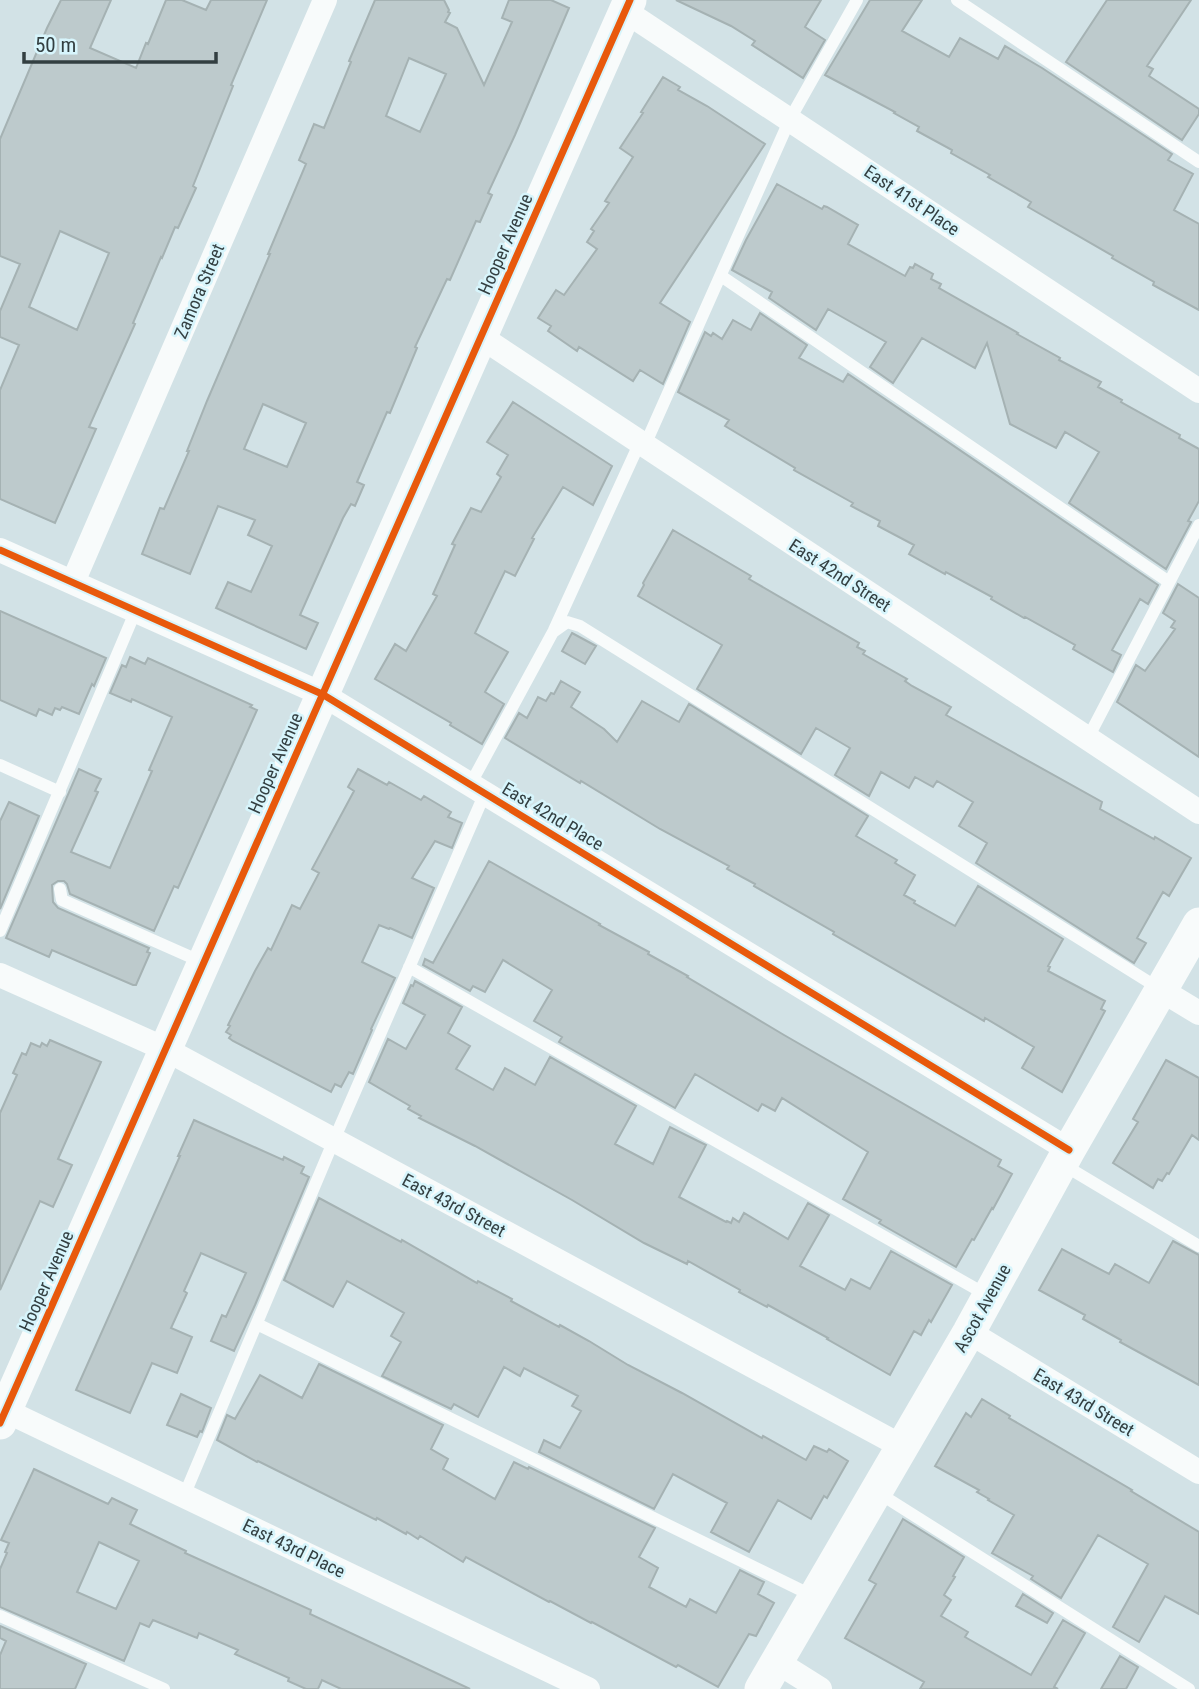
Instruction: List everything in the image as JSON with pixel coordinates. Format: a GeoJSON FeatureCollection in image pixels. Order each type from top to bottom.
{"type":"FeatureCollection","features":[{"type":"Feature","properties":{"kind":"street","name":"Zamora Street"},"geometry":{"type":"LineString","coordinates":[[73,582],[326,0]]}},
{"type":"Feature","properties":{"kind":"street","name":"East 41st Place"},"geometry":{"type":"LineString","coordinates":[[627,5],[790,120],[1199,391]]}},
{"type":"Feature","properties":{"kind":"street","name":"Hooper Avenue"},"geometry":{"type":"LineString","coordinates":[[2,1414],[627,5]]}},
{"type":"Feature","properties":{"kind":"street","name":"East 42nd Street"},"geometry":{"type":"LineString","coordinates":[[481,337],[1199,813]]}},
{"type":"Feature","properties":{"kind":"street","name":"East 42nd Place"},"geometry":{"type":"LineString","coordinates":[[0,550],[322,694],[1065,1157]]}},
{"type":"Feature","properties":{"kind":"street","name":"Ascot Avenue"},"geometry":{"type":"LineString","coordinates":[[769,1676],[969,1332],[1065,1157],[1199,924]]}},
{"type":"Feature","properties":{"kind":"street","name":"East 43rd Street"},"geometry":{"type":"LineString","coordinates":[[0,975],[165,1049],[903,1447]]}},
{"type":"Feature","properties":{"kind":"street"},"geometry":{"type":"LineString","coordinates":[[1161,990],[1199,1013]]}},
{"type":"Feature","properties":{"kind":"street","name":"East 43rd Street"},"geometry":{"type":"LineString","coordinates":[[969,1332],[1199,1472]]}},
{"type":"Feature","properties":{"kind":"street","name":"East 43rd Place"},"geometry":{"type":"LineString","coordinates":[[2,1414],[184,1496],[588,1689]]}},
{"type":"Feature","properties":{"kind":"street"},"geometry":{"type":"LineString","coordinates":[[769,1676],[820,1689]]}},
{"type":"Feature","properties":{"kind":"lane"},"geometry":{"type":"LineString","coordinates":[[184,1496],[409,967],[478,789],[721,276],[790,120],[857,0]]}},
{"type":"Feature","properties":{"kind":"lane"},"geometry":{"type":"LineString","coordinates":[[957,0],[1199,163]]}},
{"type":"Feature","properties":{"kind":"lane"},"geometry":{"type":"LineString","coordinates":[[721,276],[1169,582]]}},
{"type":"Feature","properties":{"kind":"lane"},"geometry":{"type":"LineString","coordinates":[[1087,738],[1199,525]]}},
{"type":"Feature","properties":{"kind":"lane"},"geometry":{"type":"LineString","coordinates":[[0,930],[136,610]]}},
{"type":"Feature","properties":{"kind":"lane"},"geometry":{"type":"LineString","coordinates":[[553,632],[567,622],[580,626],[1161,990]]}},
{"type":"Feature","properties":{"kind":"lane"},"geometry":{"type":"LineString","coordinates":[[0,765],[60,792]]}},
{"type":"Feature","properties":{"kind":"lane"},"geometry":{"type":"LineString","coordinates":[[60,889],[62,900],[204,963]]}},
{"type":"Feature","properties":{"kind":"lane"},"geometry":{"type":"LineString","coordinates":[[409,967],[989,1296]]}},
{"type":"Feature","properties":{"kind":"lane"},"geometry":{"type":"LineString","coordinates":[[1065,1157],[1199,1247]]}},
{"type":"Feature","properties":{"kind":"lane"},"geometry":{"type":"LineString","coordinates":[[257,1324],[815,1597]]}},
{"type":"Feature","properties":{"kind":"lane"},"geometry":{"type":"LineString","coordinates":[[877,1491],[1189,1689]]}},
{"type":"Feature","properties":{"kind":"lane"},"geometry":{"type":"LineString","coordinates":[[0,1616],[164,1689]]}},
{"type":"Feature","properties":{"kind":"building"},"geometry":{"type":"Polygon","coordinates":[[[61,0],[111,0],[90,48],[136,68],[166,0],[182,0],[206,10],[211,0],[267,0],[231,85],[233,86],[193,186],[196,188],[161,257],[133,323],[135,324],[89,427],[96,429],[55,523],[0,499],[0,390],[19,345],[0,337],[0,311],[20,264],[0,256],[0,139],[61,0]],[[60,231],[29,307],[77,330],[109,253],[60,231]]]}},
{"type":"Feature","properties":{"kind":"building"},"geometry":{"type":"Polygon","coordinates":[[[375,0],[444,0],[450,13],[445,22],[457,28],[484,85],[512,22],[502,18],[509,0],[551,0],[569,8],[488,193],[492,195],[480,222],[476,221],[450,280],[447,279],[415,347],[417,348],[390,413],[387,412],[357,482],[364,485],[355,506],[351,504],[343,518],[300,615],[318,623],[306,649],[216,608],[228,582],[251,592],[272,546],[248,535],[255,520],[218,506],[190,574],[142,554],[160,508],[164,509],[189,451],[207,401],[306,164],[299,160],[314,124],[324,128],[351,62],[349,61],[375,0]],[[409,58],[386,116],[420,132],[446,74],[409,58]],[[263,404],[244,449],[287,467],[306,423],[263,404]]]}},
{"type":"Feature","properties":{"kind":"building"},"geometry":{"type":"Polygon","coordinates":[[[676,0],[821,0],[805,27],[825,40],[803,78],[752,45],[755,41],[731,26],[676,0]]]}},
{"type":"Feature","properties":{"kind":"building"},"geometry":{"type":"Polygon","coordinates":[[[870,0],[922,0],[902,31],[949,57],[960,38],[998,59],[1005,46],[1172,154],[1168,160],[1193,174],[1174,210],[1199,224],[1199,310],[1153,285],[1154,282],[1112,258],[1113,256],[1028,207],[1031,202],[951,153],[952,150],[917,131],[919,127],[825,75],[870,0]]]}},
{"type":"Feature","properties":{"kind":"building"},"geometry":{"type":"Polygon","coordinates":[[[1107,0],[1191,0],[1147,66],[1153,69],[1149,76],[1199,109],[1199,114],[1182,140],[1066,62],[1107,0]]]}},
{"type":"Feature","properties":{"kind":"building"},"geometry":{"type":"Polygon","coordinates":[[[663,77],[680,87],[678,90],[765,144],[660,303],[690,322],[663,384],[640,370],[633,381],[579,347],[577,351],[548,331],[551,326],[538,318],[556,290],[564,295],[597,249],[587,242],[594,231],[591,229],[609,203],[605,201],[633,157],[620,148],[663,77]]]}},
{"type":"Feature","properties":{"kind":"building"},"geometry":{"type":"Polygon","coordinates":[[[777,184],[858,225],[848,244],[905,276],[915,264],[933,274],[931,279],[941,284],[939,288],[1101,382],[1098,387],[1199,449],[1199,501],[1166,569],[1069,503],[1099,452],[1065,432],[1056,448],[1010,424],[987,343],[975,368],[922,338],[893,383],[870,367],[886,342],[828,309],[816,330],[769,298],[772,292],[732,270],[777,184]]]}},
{"type":"Feature","properties":{"kind":"building"},"geometry":{"type":"Polygon","coordinates":[[[760,313],[807,345],[799,358],[843,382],[848,374],[1158,585],[1148,604],[1140,599],[1112,650],[1121,655],[1113,672],[1073,649],[1075,645],[991,599],[992,597],[909,554],[914,545],[878,526],[880,521],[851,506],[853,503],[794,470],[795,468],[725,426],[729,420],[678,392],[705,332],[711,336],[713,333],[722,339],[733,320],[751,330],[760,313]]]}},
{"type":"Feature","properties":{"kind":"building"},"geometry":{"type":"Polygon","coordinates":[[[513,402],[612,466],[593,505],[563,487],[532,538],[534,539],[515,576],[505,571],[475,633],[508,652],[485,692],[504,704],[482,744],[375,679],[395,644],[406,651],[437,596],[433,594],[455,545],[452,544],[471,508],[481,512],[501,477],[497,474],[508,455],[487,442],[513,402]]]}},
{"type":"Feature","properties":{"kind":"building"},"geometry":{"type":"Polygon","coordinates":[[[673,530],[751,576],[749,579],[859,643],[857,647],[865,651],[863,654],[907,679],[905,681],[912,686],[951,707],[946,715],[1102,802],[1100,809],[1191,858],[1169,896],[1163,892],[1137,938],[1146,943],[1134,963],[976,863],[987,843],[959,826],[973,802],[937,781],[933,787],[915,777],[909,788],[881,772],[869,796],[835,775],[850,748],[816,728],[801,754],[697,689],[722,645],[638,596],[673,530]]]}},
{"type":"Feature","properties":{"kind":"building"},"geometry":{"type":"Polygon","coordinates":[[[1178,584],[1199,598],[1199,757],[1117,702],[1136,665],[1145,671],[1175,629],[1171,627],[1175,621],[1163,613],[1178,584]]]}},
{"type":"Feature","properties":{"kind":"building"},"geometry":{"type":"Polygon","coordinates":[[[0,611],[106,658],[79,714],[62,707],[60,710],[55,708],[52,715],[39,709],[36,716],[0,700],[0,611]]]}},
{"type":"Feature","properties":{"kind":"building"},"geometry":{"type":"Polygon","coordinates":[[[572,633],[596,646],[585,664],[562,651],[572,633]]]}},
{"type":"Feature","properties":{"kind":"building"},"geometry":{"type":"Polygon","coordinates":[[[130,657],[145,664],[148,658],[252,705],[250,707],[257,710],[178,888],[174,886],[154,931],[70,894],[64,881],[52,885],[53,902],[58,908],[149,948],[147,952],[150,953],[136,985],[52,950],[49,957],[6,938],[79,769],[101,779],[95,791],[98,792],[71,852],[110,868],[172,717],[132,699],[131,702],[110,693],[122,665],[126,667],[130,657]]]}},
{"type":"Feature","properties":{"kind":"building"},"geometry":{"type":"Polygon","coordinates":[[[561,681],[580,692],[571,707],[604,729],[617,742],[642,701],[679,722],[689,704],[868,816],[856,836],[897,860],[895,863],[915,875],[904,895],[915,901],[914,903],[955,926],[978,886],[1063,939],[1048,966],[1048,971],[1105,1001],[1101,1009],[1105,1011],[1062,1092],[1022,1068],[1034,1047],[833,934],[834,932],[727,869],[729,866],[660,829],[505,738],[519,713],[527,718],[538,697],[546,701],[551,693],[554,694],[561,681]]]}},
{"type":"Feature","properties":{"kind":"building"},"geometry":{"type":"Polygon","coordinates":[[[358,769],[421,800],[424,796],[451,812],[448,817],[462,823],[452,848],[435,841],[412,878],[434,888],[412,938],[379,925],[362,962],[395,978],[353,1074],[349,1072],[341,1087],[335,1084],[331,1092],[233,1041],[229,1038],[231,1035],[226,1032],[255,971],[268,948],[271,950],[292,905],[300,909],[319,873],[312,869],[354,791],[348,787],[358,769]]]}},
{"type":"Feature","properties":{"kind":"building"},"geometry":{"type":"Polygon","coordinates":[[[9,802],[39,816],[0,909],[0,821],[9,802]]]}},
{"type":"Feature","properties":{"kind":"building"},"geometry":{"type":"Polygon","coordinates":[[[489,861],[649,952],[648,954],[784,1035],[1001,1160],[998,1166],[1012,1174],[956,1267],[843,1199],[868,1152],[782,1098],[775,1111],[762,1104],[758,1111],[695,1074],[675,1108],[559,1042],[562,1037],[534,1021],[552,990],[503,960],[485,992],[473,986],[470,991],[423,965],[425,959],[433,963],[489,861]]]}},
{"type":"Feature","properties":{"kind":"building"},"geometry":{"type":"Polygon","coordinates":[[[415,981],[462,1007],[448,1033],[470,1046],[456,1069],[493,1090],[505,1068],[535,1085],[550,1057],[636,1106],[615,1144],[653,1164],[670,1127],[706,1145],[679,1197],[726,1222],[731,1223],[733,1218],[739,1222],[744,1213],[788,1239],[808,1203],[829,1215],[800,1266],[845,1290],[851,1279],[870,1289],[891,1251],[952,1285],[931,1322],[929,1320],[921,1335],[914,1331],[890,1375],[688,1261],[687,1264],[644,1243],[475,1146],[419,1118],[421,1116],[408,1109],[410,1106],[369,1082],[388,1039],[406,1049],[425,1015],[403,1003],[415,981]]]}},
{"type":"Feature","properties":{"kind":"building"},"geometry":{"type":"Polygon","coordinates":[[[50,1040],[101,1062],[58,1159],[72,1165],[53,1207],[40,1201],[0,1290],[0,1113],[17,1075],[13,1073],[22,1053],[26,1055],[31,1043],[40,1047],[42,1043],[47,1046],[50,1040]]]}},
{"type":"Feature","properties":{"kind":"building"},"geometry":{"type":"Polygon","coordinates":[[[1166,1060],[1199,1078],[1199,1140],[1192,1135],[1169,1174],[1167,1173],[1162,1181],[1158,1179],[1153,1188],[1113,1163],[1138,1122],[1133,1119],[1166,1060]]]}},
{"type":"Feature","properties":{"kind":"building"},"geometry":{"type":"Polygon","coordinates":[[[194,1120],[283,1160],[284,1157],[304,1167],[301,1173],[309,1177],[234,1351],[211,1341],[222,1315],[226,1317],[246,1273],[201,1253],[171,1328],[192,1337],[177,1373],[152,1363],[130,1413],[76,1390],[194,1120]]]}},
{"type":"Feature","properties":{"kind":"building"},"geometry":{"type":"Polygon","coordinates":[[[319,1198],[512,1299],[511,1301],[559,1327],[560,1325],[628,1365],[806,1460],[814,1446],[827,1452],[829,1449],[848,1461],[827,1498],[824,1496],[811,1519],[778,1500],[749,1552],[711,1532],[727,1503],[673,1474],[654,1509],[539,1452],[544,1440],[560,1448],[581,1411],[572,1406],[578,1396],[524,1368],[520,1376],[504,1367],[478,1417],[454,1404],[451,1409],[382,1376],[401,1342],[391,1336],[404,1313],[347,1281],[333,1307],[284,1280],[319,1198]]]}},
{"type":"Feature","properties":{"kind":"building"},"geometry":{"type":"Polygon","coordinates":[[[1173,1241],[1199,1255],[1199,1385],[1120,1342],[1121,1340],[1083,1319],[1085,1315],[1039,1290],[1062,1249],[1109,1274],[1115,1264],[1149,1283],[1173,1241]]]}},
{"type":"Feature","properties":{"kind":"building"},"geometry":{"type":"Polygon","coordinates":[[[319,1364],[443,1425],[431,1449],[448,1459],[443,1469],[495,1499],[514,1462],[655,1528],[639,1557],[658,1568],[649,1587],[686,1607],[690,1599],[716,1613],[740,1570],[764,1582],[758,1594],[774,1603],[756,1636],[749,1634],[718,1687],[466,1557],[463,1562],[420,1536],[418,1539],[377,1518],[376,1520],[217,1440],[227,1415],[235,1419],[260,1375],[302,1398],[319,1364]]]}},
{"type":"Feature","properties":{"kind":"building"},"geometry":{"type":"Polygon","coordinates":[[[181,1394],[211,1408],[202,1432],[200,1431],[197,1437],[167,1425],[181,1394]]]}},
{"type":"Feature","properties":{"kind":"building"},"geometry":{"type":"Polygon","coordinates":[[[982,1399],[1199,1532],[1199,1614],[1165,1596],[1139,1642],[1113,1627],[1148,1564],[1098,1535],[1061,1598],[1031,1579],[1033,1576],[992,1553],[1014,1515],[988,1500],[977,1492],[979,1490],[935,1466],[966,1413],[971,1417],[982,1399]]]}},
{"type":"Feature","properties":{"kind":"building"},"geometry":{"type":"Polygon","coordinates":[[[34,1469],[108,1504],[112,1498],[137,1510],[130,1524],[186,1551],[185,1553],[311,1610],[310,1614],[470,1689],[341,1689],[322,1680],[318,1689],[306,1689],[288,1681],[289,1678],[235,1654],[238,1650],[199,1633],[197,1638],[153,1620],[149,1627],[140,1623],[124,1661],[0,1607],[0,1569],[9,1543],[1,1540],[34,1469]],[[99,1542],[77,1592],[116,1609],[139,1561],[99,1542]]]}},
{"type":"Feature","properties":{"kind":"building"},"geometry":{"type":"Polygon","coordinates":[[[903,1519],[964,1557],[944,1595],[951,1600],[941,1616],[968,1632],[965,1637],[1031,1675],[1063,1620],[1085,1633],[1054,1687],[1058,1689],[920,1689],[924,1682],[845,1638],[876,1584],[869,1580],[903,1519]]]}},
{"type":"Feature","properties":{"kind":"building"},"geometry":{"type":"Polygon","coordinates":[[[1023,1594],[1053,1613],[1047,1623],[1016,1606],[1023,1594]]]}},
{"type":"Feature","properties":{"kind":"building"},"geometry":{"type":"Polygon","coordinates":[[[0,1626],[86,1664],[75,1689],[0,1689],[0,1655],[6,1641],[0,1638],[0,1626]]]}},
{"type":"Feature","properties":{"kind":"building"},"geometry":{"type":"Polygon","coordinates":[[[1120,1656],[1138,1667],[1126,1689],[1101,1689],[1120,1656]]]}},
{"type":"Feature","properties":{"kind":"cycle path"},"geometry":{"type":"LineString","coordinates":[[0,1423],[630,0]]}},
{"type":"Feature","properties":{"kind":"cycle path"},"geometry":{"type":"LineString","coordinates":[[0,550],[322,694],[1069,1150]]}}]}
